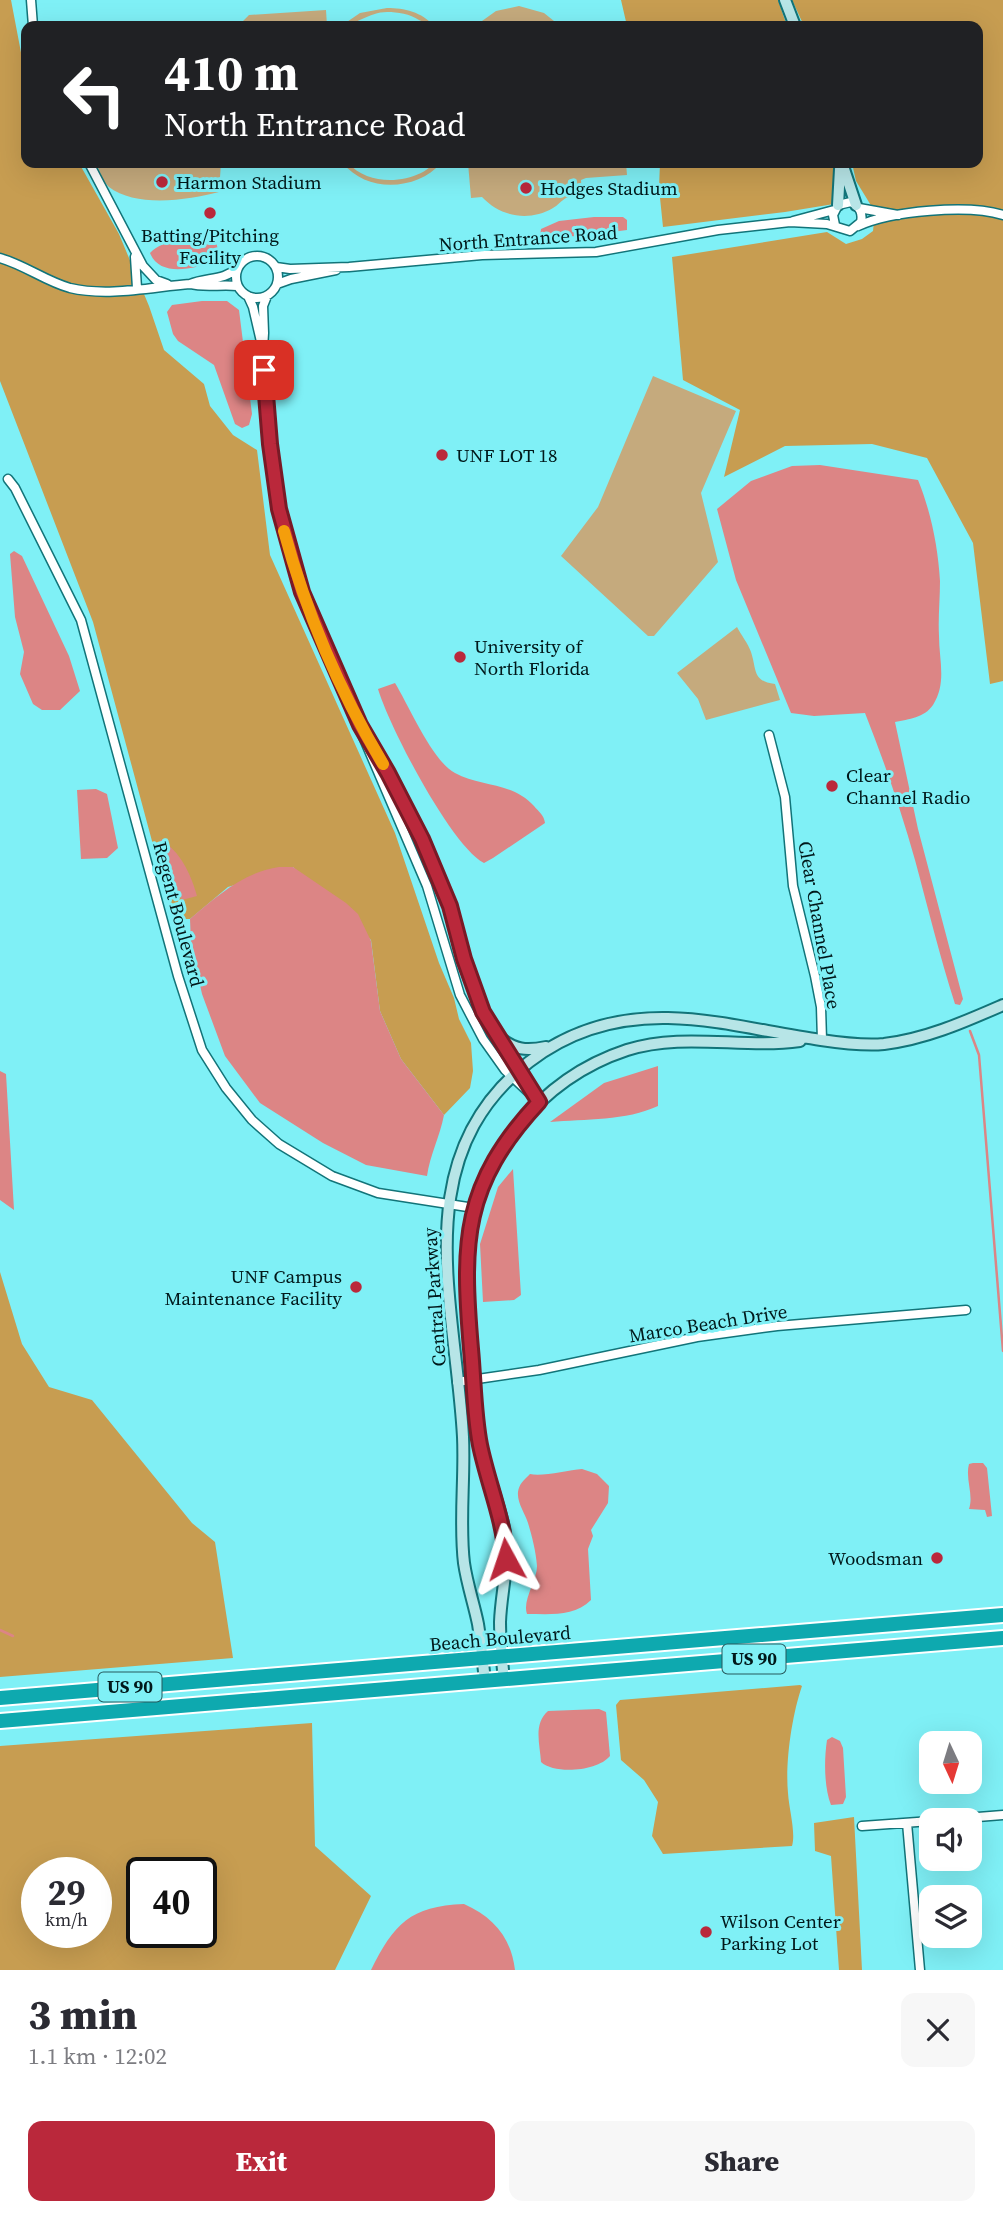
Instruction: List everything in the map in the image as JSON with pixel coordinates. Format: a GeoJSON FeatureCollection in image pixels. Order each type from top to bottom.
{"type":"FeatureCollection","features":[{"type":"Feature","properties":{"kind":"highway","name":"Beach Boulevard"},"geometry":{"type":"LineString","coordinates":[[0,1698],[1003,1615]]}},
{"type":"Feature","properties":{"kind":"highway","name":"US 90"},"geometry":{"type":"LineString","coordinates":[[0,1721],[1003,1638]]}},
{"type":"Feature","properties":{"kind":"highway"},"geometry":{"type":"LineString","coordinates":[[261,1677],[268,1693],[276,1699]]}},
{"type":"Feature","properties":{"kind":"highway"},"geometry":{"type":"LineString","coordinates":[[233,1702],[251,1692],[261,1677]]}},
{"type":"Feature","properties":{"kind":"street"},"geometry":{"type":"LineString","coordinates":[[31,0],[33,21]]}},
{"type":"Feature","properties":{"kind":"street"},"geometry":{"type":"LineString","coordinates":[[785,0],[793,21]]}},
{"type":"Feature","properties":{"kind":"street"},"geometry":{"type":"LineString","coordinates":[[92,168],[134,251],[151,276],[173,285]]}},
{"type":"Feature","properties":{"kind":"street"},"geometry":{"type":"LineString","coordinates":[[835,225],[833,215],[840,168]]}},
{"type":"Feature","properties":{"kind":"street"},"geometry":{"type":"LineString","coordinates":[[790,222],[835,225],[844,231],[855,230],[862,216],[843,168]]}},
{"type":"Feature","properties":{"kind":"street"},"geometry":{"type":"LineString","coordinates":[[790,222],[846,202],[898,215]]}},
{"type":"Feature","properties":{"kind":"street"},"geometry":{"type":"LineString","coordinates":[[858,226],[898,215],[960,210],[1003,215]]}},
{"type":"Feature","properties":{"kind":"street","name":"North Entrance Road"},"geometry":{"type":"LineString","coordinates":[[349,267],[482,255],[596,252],[718,230],[790,222]]}},
{"type":"Feature","properties":{"kind":"street"},"geometry":{"type":"LineString","coordinates":[[134,251],[137,288]]}},
{"type":"Feature","properties":{"kind":"street"},"geometry":{"type":"LineString","coordinates":[[190,284],[201,279],[224,278],[244,260],[255,256],[266,258],[276,267],[290,269],[349,267]]}},
{"type":"Feature","properties":{"kind":"street"},"geometry":{"type":"LineString","coordinates":[[0,258],[68,287],[102,291],[190,284],[237,286]]}},
{"type":"Feature","properties":{"kind":"street"},"geometry":{"type":"LineString","coordinates":[[276,267],[277,284]]}},
{"type":"Feature","properties":{"kind":"street"},"geometry":{"type":"LineString","coordinates":[[262,349],[262,306],[277,284],[349,267]]}},
{"type":"Feature","properties":{"kind":"street"},"geometry":{"type":"LineString","coordinates":[[237,268],[237,286],[248,296],[253,307],[262,349],[271,455],[283,530],[302,592],[428,889],[460,995],[482,1039],[539,1102]]}},
{"type":"Feature","properties":{"kind":"street"},"geometry":{"type":"LineString","coordinates":[[248,296],[267,296]]}},
{"type":"Feature","properties":{"kind":"street","name":"Regent Boulevard"},"geometry":{"type":"LineString","coordinates":[[8,479],[81,620],[178,976],[202,1049],[226,1088],[252,1120],[279,1144],[332,1176],[378,1193],[474,1208]]}},
{"type":"Feature","properties":{"kind":"street"},"geometry":{"type":"LineString","coordinates":[[360,725],[422,839],[450,906],[475,993],[515,1073]]}},
{"type":"Feature","properties":{"kind":"street","name":"Clear Channel Place"},"geometry":{"type":"LineString","coordinates":[[769,735],[785,797],[793,886],[821,1007],[818,1039]]}},
{"type":"Feature","properties":{"kind":"street"},"geometry":{"type":"LineString","coordinates":[[428,889],[435,870]]}},
{"type":"Feature","properties":{"kind":"street","name":"Central Parkway"},"geometry":{"type":"LineString","coordinates":[[485,1681],[478,1626],[464,1562],[463,1437],[446,1244],[447,1203],[460,1153],[472,1128],[496,1093],[515,1073],[552,1045],[601,1025],[631,1019],[669,1018],[849,1044],[882,1044],[950,1029],[1003,1005]]}},
{"type":"Feature","properties":{"kind":"street"},"geometry":{"type":"LineString","coordinates":[[499,1037],[507,1044],[522,1050],[552,1045]]}},
{"type":"Feature","properties":{"kind":"street","name":"Central Parkway"},"geometry":{"type":"LineString","coordinates":[[504,1680],[500,1621],[506,1559],[505,1534],[480,1444],[465,1272],[474,1208],[496,1156],[539,1102],[583,1070],[616,1054],[646,1045],[687,1040],[771,1045],[818,1039]]}},
{"type":"Feature","properties":{"kind":"street","name":"Marco Beach Drive"},"geometry":{"type":"LineString","coordinates":[[457,1382],[539,1370],[697,1337],[776,1326],[966,1310]]}},
{"type":"Feature","properties":{"kind":"street"},"geometry":{"type":"LineString","coordinates":[[982,1817],[1003,1815]]}},
{"type":"Feature","properties":{"kind":"street"},"geometry":{"type":"LineString","coordinates":[[862,1826],[919,1822]]}},
{"type":"Feature","properties":{"kind":"street"},"geometry":{"type":"LineString","coordinates":[[907,1823],[920,1970]]}},
{"type":"Feature","properties":{"kind":"shaded area"},"geometry":{"type":"Polygon","coordinates":[[[0,0],[11,0],[21,52],[21,168],[82,168],[119,234],[164,350],[204,384],[210,406],[233,435],[257,450],[270,555],[395,833],[439,963],[454,998],[459,1019],[471,1043],[473,1071],[470,1088],[444,1115],[401,1059],[380,1011],[371,940],[293,867],[228,887],[190,919],[173,919],[93,622],[0,381],[0,0]]]}},
{"type":"Feature","properties":{"kind":"shaded area"},"geometry":{"type":"Polygon","coordinates":[[[621,0],[778,0],[785,21],[626,21],[621,0]]]}},
{"type":"Feature","properties":{"kind":"shaded area"},"geometry":{"type":"Polygon","coordinates":[[[792,0],[1003,0],[1003,681],[990,684],[973,543],[927,458],[872,444],[785,446],[724,477],[740,410],[683,380],[672,257],[827,232],[846,244],[862,239],[873,231],[875,212],[856,181],[853,168],[983,168],[983,21],[802,21],[792,0]]]}},
{"type":"Feature","properties":{"kind":"shaded area"},"geometry":{"type":"Polygon","coordinates":[[[519,6],[544,13],[554,21],[482,21],[496,11],[519,6]]]}},
{"type":"Feature","properties":{"kind":"shaded area"},"geometry":{"type":"Polygon","coordinates":[[[387,8],[400,9],[428,21],[387,12],[358,21],[348,21],[360,13],[387,8]]]}},
{"type":"Feature","properties":{"kind":"shaded area"},"geometry":{"type":"Polygon","coordinates":[[[326,10],[327,21],[243,21],[249,15],[326,10]]]}},
{"type":"Feature","properties":{"kind":"shaded area","name":"Harmon Stadium"},"geometry":{"type":"Polygon","coordinates":[[[98,168],[221,168],[219,192],[193,198],[133,198],[120,194],[103,179],[98,168]]]}},
{"type":"Feature","properties":{"kind":"shaded area"},"geometry":{"type":"Polygon","coordinates":[[[348,168],[373,178],[393,180],[412,177],[429,168],[435,168],[419,179],[392,185],[365,180],[348,168]]]}},
{"type":"Feature","properties":{"kind":"shaded area","name":"Hodges Stadium"},"geometry":{"type":"Polygon","coordinates":[[[468,168],[626,168],[627,175],[581,180],[582,197],[566,198],[553,208],[534,215],[506,213],[482,197],[471,198],[468,168]]]}},
{"type":"Feature","properties":{"kind":"shaded area"},"geometry":{"type":"Polygon","coordinates":[[[660,168],[835,168],[834,204],[663,227],[660,168]]]}},
{"type":"Feature","properties":{"kind":"shaded area"},"geometry":{"type":"Polygon","coordinates":[[[623,217],[627,220],[627,230],[581,236],[540,237],[541,229],[559,221],[623,217]]]}},
{"type":"Feature","properties":{"kind":"shaded area"},"geometry":{"type":"Polygon","coordinates":[[[210,237],[216,241],[219,255],[215,262],[188,268],[169,268],[161,266],[150,253],[170,242],[210,237]]]}},
{"type":"Feature","properties":{"kind":"shaded area"},"geometry":{"type":"Polygon","coordinates":[[[227,301],[239,310],[252,414],[249,425],[242,428],[235,424],[214,365],[178,341],[173,334],[167,312],[172,305],[227,301]]]}},
{"type":"Feature","properties":{"kind":"shaded area"},"geometry":{"type":"Polygon","coordinates":[[[653,376],[736,411],[701,493],[718,562],[654,636],[648,636],[561,556],[598,507],[653,376]]]}},
{"type":"Feature","properties":{"kind":"shaded area"},"geometry":{"type":"Polygon","coordinates":[[[820,465],[918,480],[930,517],[940,581],[940,688],[933,705],[925,713],[895,722],[918,829],[963,999],[960,1005],[955,1004],[904,823],[865,713],[814,716],[791,713],[736,580],[717,509],[751,481],[792,466],[820,465]]]}},
{"type":"Feature","properties":{"kind":"shaded area"},"geometry":{"type":"Polygon","coordinates":[[[14,551],[22,556],[69,656],[80,691],[60,710],[42,710],[33,704],[20,674],[24,652],[15,617],[10,554],[14,551]]]}},
{"type":"Feature","properties":{"kind":"shaded area"},"geometry":{"type":"Polygon","coordinates":[[[737,627],[750,649],[757,674],[762,680],[775,684],[780,700],[706,720],[698,699],[677,673],[737,627]]]}},
{"type":"Feature","properties":{"kind":"shaded area"},"geometry":{"type":"Polygon","coordinates":[[[395,683],[430,746],[447,767],[465,777],[506,789],[525,798],[545,823],[484,863],[470,852],[455,834],[423,784],[384,706],[378,689],[395,683]]]}},
{"type":"Feature","properties":{"kind":"shaded area"},"geometry":{"type":"Polygon","coordinates":[[[96,789],[107,794],[118,848],[107,858],[81,859],[77,790],[96,789]]]}},
{"type":"Feature","properties":{"kind":"shaded area"},"geometry":{"type":"Polygon","coordinates":[[[160,839],[184,864],[197,896],[182,900],[163,861],[160,839]]]}},
{"type":"Feature","properties":{"kind":"shaded area"},"geometry":{"type":"Polygon","coordinates":[[[279,867],[293,867],[346,903],[358,914],[371,941],[380,1011],[401,1059],[444,1115],[427,1176],[366,1165],[323,1143],[260,1103],[225,1056],[202,994],[191,944],[190,919],[243,880],[279,867]]]}},
{"type":"Feature","properties":{"kind":"shaded area"},"geometry":{"type":"Polygon","coordinates":[[[658,1066],[658,1106],[619,1117],[550,1122],[604,1083],[658,1066]]]}},
{"type":"Feature","properties":{"kind":"shaded area"},"geometry":{"type":"Polygon","coordinates":[[[0,1071],[6,1074],[14,1210],[0,1200],[0,1071]]]}},
{"type":"Feature","properties":{"kind":"shaded area"},"geometry":{"type":"Polygon","coordinates":[[[513,1169],[521,1295],[514,1300],[483,1302],[480,1244],[498,1187],[513,1169]]]}},
{"type":"Feature","properties":{"kind":"shaded area"},"geometry":{"type":"Polygon","coordinates":[[[0,1272],[22,1344],[49,1387],[92,1400],[192,1523],[215,1542],[233,1658],[0,1677],[0,1272]]]}},
{"type":"Feature","properties":{"kind":"shaded area"},"geometry":{"type":"Polygon","coordinates":[[[983,1463],[987,1468],[992,1516],[987,1517],[985,1510],[969,1509],[971,1498],[968,1470],[969,1464],[983,1463]]]}},
{"type":"Feature","properties":{"kind":"shaded area"},"geometry":{"type":"Polygon","coordinates":[[[582,1469],[597,1474],[609,1486],[608,1503],[591,1530],[593,1536],[588,1549],[591,1600],[569,1612],[527,1614],[526,1603],[537,1566],[531,1533],[519,1500],[519,1487],[530,1474],[582,1469]]]}},
{"type":"Feature","properties":{"kind":"shaded area"},"geometry":{"type":"Polygon","coordinates":[[[802,1686],[788,1753],[792,1846],[663,1854],[652,1836],[658,1802],[644,1780],[621,1760],[616,1705],[620,1700],[802,1686]]]}},
{"type":"Feature","properties":{"kind":"shaded area"},"geometry":{"type":"Polygon","coordinates":[[[599,1709],[606,1712],[610,1756],[596,1765],[576,1770],[556,1769],[541,1762],[539,1728],[548,1711],[599,1709]]]}},
{"type":"Feature","properties":{"kind":"shaded area"},"geometry":{"type":"Polygon","coordinates":[[[312,1723],[315,1846],[371,1896],[335,1970],[0,1970],[0,1746],[312,1723]]]}},
{"type":"Feature","properties":{"kind":"shaded area"},"geometry":{"type":"Polygon","coordinates":[[[832,1737],[840,1741],[843,1748],[846,1797],[843,1804],[831,1805],[825,1765],[827,1740],[832,1737]]]}},
{"type":"Feature","properties":{"kind":"shaded area"},"geometry":{"type":"Polygon","coordinates":[[[854,1817],[862,1970],[839,1970],[831,1856],[815,1851],[814,1823],[854,1817]]]}},
{"type":"Feature","properties":{"kind":"shaded area"},"geometry":{"type":"Polygon","coordinates":[[[464,1904],[484,1915],[499,1929],[513,1958],[515,1970],[371,1970],[396,1929],[406,1921],[430,1909],[464,1904]]]}},
{"type":"Feature","properties":{"kind":"waterway"},"geometry":{"type":"LineString","coordinates":[[970,1031],[979,1055],[1003,1351]]}},
{"type":"Feature","properties":{"kind":"waterway"},"geometry":{"type":"LineString","coordinates":[[0,1630],[13,1636]]}},
{"type":"Feature","properties":{"kind":"slow traffic"},"geometry":{"type":"LineString","coordinates":[[284,531],[302,592],[316,627],[360,725],[383,764]]}},
{"type":"Feature","properties":{"kind":"place","name":"Harmon Stadium"},"geometry":{"type":"Point","coordinates":[162,182]}},
{"type":"Feature","properties":{"kind":"place","name":"Hodges Stadium"},"geometry":{"type":"Point","coordinates":[526,188]}},
{"type":"Feature","properties":{"kind":"place","name":"Batting/Pitching Facility"},"geometry":{"type":"Point","coordinates":[210,213]}},
{"type":"Feature","properties":{"kind":"place","name":"UNF LOT 18"},"geometry":{"type":"Point","coordinates":[442,455]}},
{"type":"Feature","properties":{"kind":"place","name":"University of North Florida"},"geometry":{"type":"Point","coordinates":[460,657]}},
{"type":"Feature","properties":{"kind":"place","name":"Clear Channel Radio"},"geometry":{"type":"Point","coordinates":[832,786]}},
{"type":"Feature","properties":{"kind":"place","name":"UNF Campus Maintenance Facility"},"geometry":{"type":"Point","coordinates":[356,1287]}},
{"type":"Feature","properties":{"kind":"place","name":"Woodsman"},"geometry":{"type":"Point","coordinates":[937,1558]}},
{"type":"Feature","properties":{"kind":"place","name":"Wilson Center Parking Lot"},"geometry":{"type":"Point","coordinates":[706,1932]}},
{"type":"Feature","properties":{"kind":"route"},"geometry":{"type":"LineString","coordinates":[[264,370],[279,509],[302,592],[360,725],[422,839],[450,906],[464,959],[483,1012],[539,1102],[521,1121],[496,1156],[474,1208],[466,1251],[466,1292],[480,1444],[502,1519],[506,1559]]}}]}
